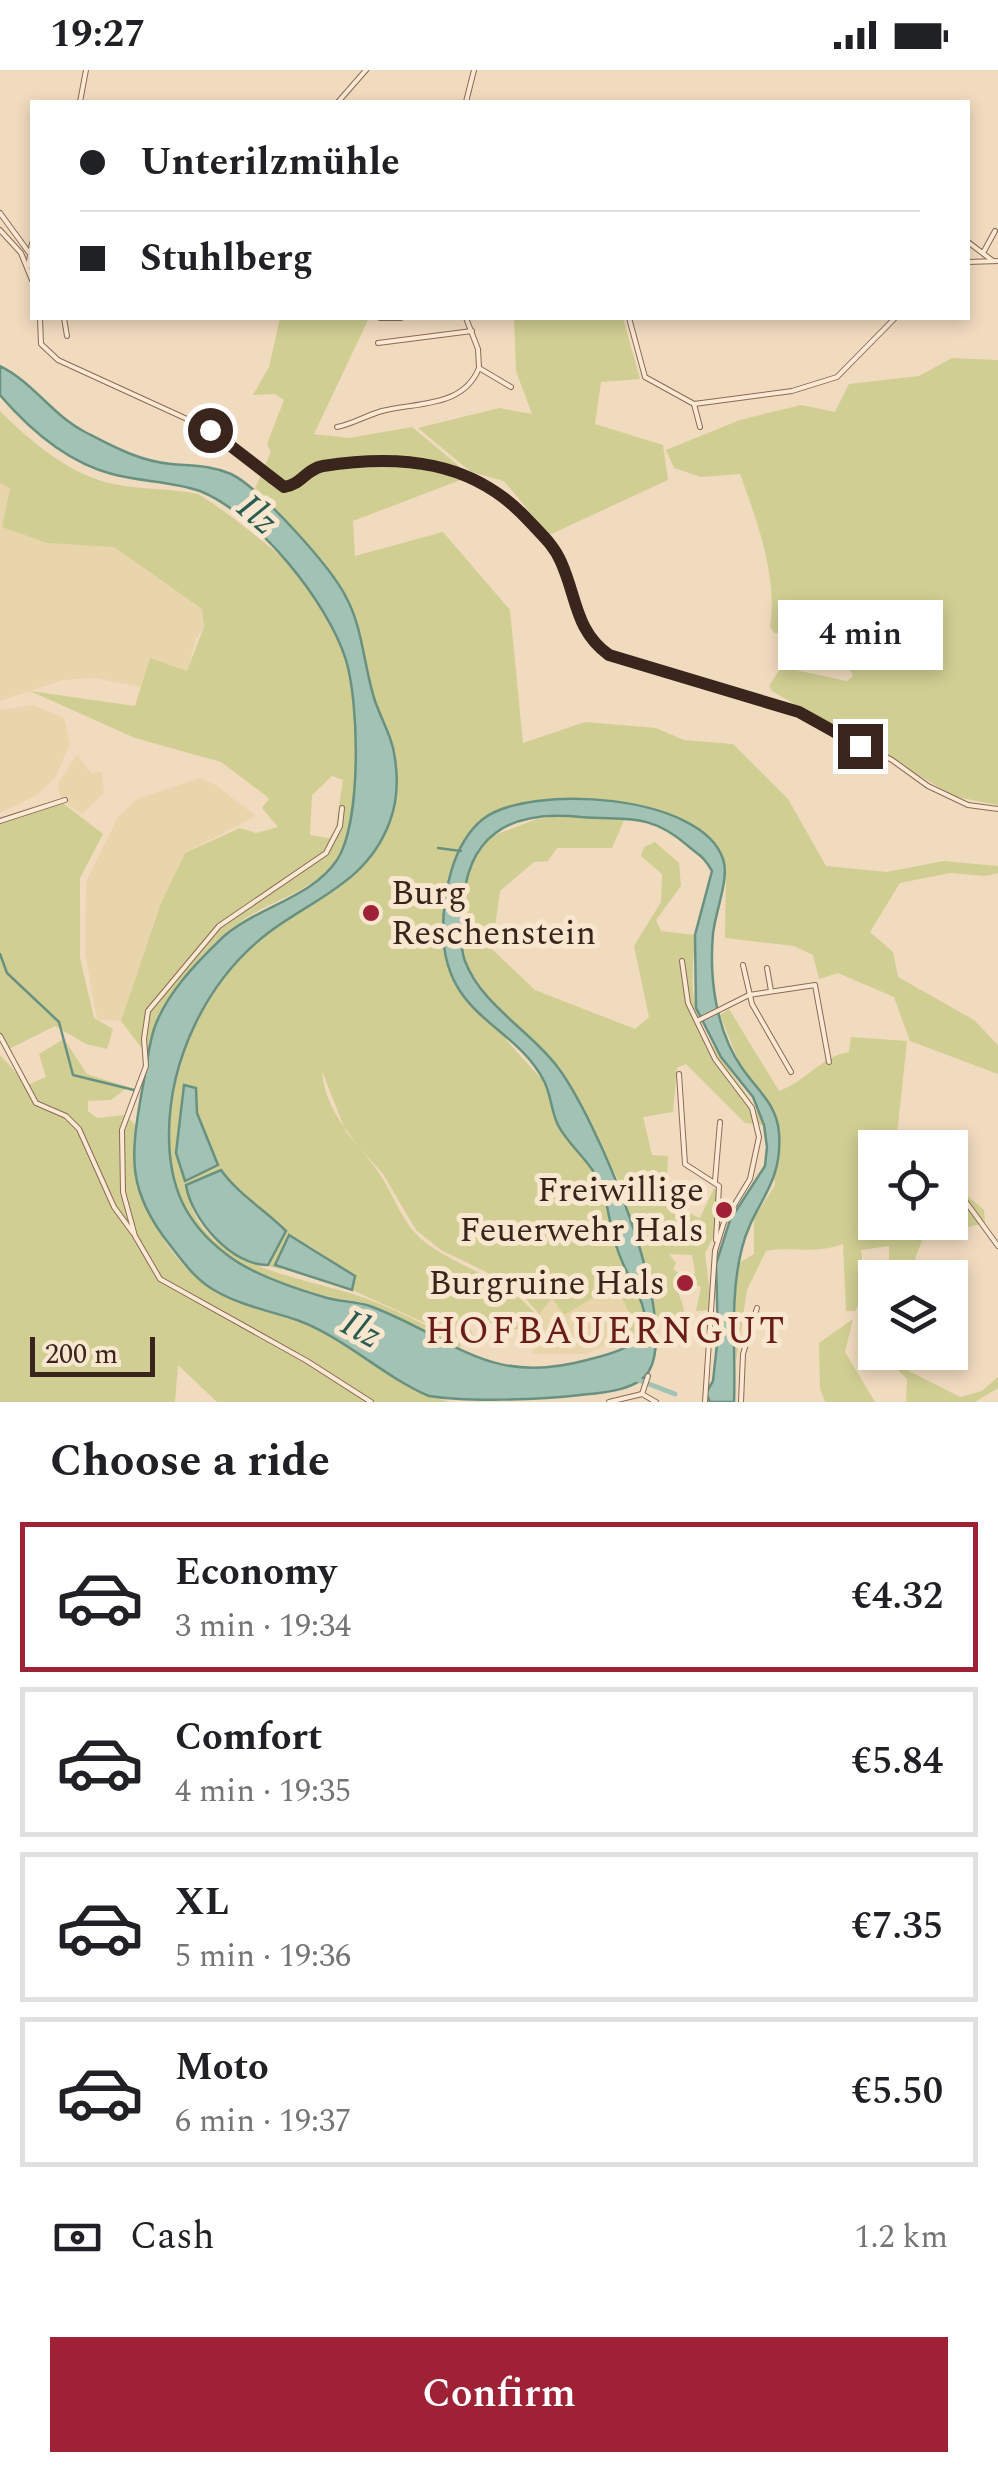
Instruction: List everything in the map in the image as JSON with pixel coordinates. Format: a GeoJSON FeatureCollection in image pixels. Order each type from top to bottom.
{"type":"FeatureCollection","features":[{"type":"Feature","properties":{"kind":"street"},"geometry":{"type":"LineString","coordinates":[[80,100],[86,70]]}},
{"type":"Feature","properties":{"kind":"street"},"geometry":{"type":"LineString","coordinates":[[340,100],[366,70]]}},
{"type":"Feature","properties":{"kind":"street"},"geometry":{"type":"LineString","coordinates":[[466,100],[474,70]]}},
{"type":"Feature","properties":{"kind":"street"},"geometry":{"type":"LineString","coordinates":[[0,213],[30,254],[28,267]]}},
{"type":"Feature","properties":{"kind":"street"},"geometry":{"type":"LineString","coordinates":[[0,230],[30,274]]}},
{"type":"Feature","properties":{"kind":"street"},"geometry":{"type":"LineString","coordinates":[[983,253],[995,231]]}},
{"type":"Feature","properties":{"kind":"street"},"geometry":{"type":"LineString","coordinates":[[970,243],[996,261]]}},
{"type":"Feature","properties":{"kind":"street"},"geometry":{"type":"LineString","coordinates":[[970,262],[996,261]]}},
{"type":"Feature","properties":{"kind":"street"},"geometry":{"type":"LineString","coordinates":[[40,320],[40,344],[58,360],[210,430],[279,486],[292,486],[318,467],[363,461],[420,462],[473,476],[518,509],[555,550],[581,624],[592,642],[609,655],[799,712],[892,760],[928,786],[968,805],[998,809]]}},
{"type":"Feature","properties":{"kind":"street"},"geometry":{"type":"LineString","coordinates":[[64,320],[67,336]]}},
{"type":"Feature","properties":{"kind":"street"},"geometry":{"type":"LineString","coordinates":[[337,427],[382,411],[450,398],[470,385],[478,368],[467,320]]}},
{"type":"Feature","properties":{"kind":"street"},"geometry":{"type":"LineString","coordinates":[[629,320],[644,377],[694,404],[748,400],[828,381],[852,366],[893,320]]}},
{"type":"Feature","properties":{"kind":"street"},"geometry":{"type":"LineString","coordinates":[[378,343],[472,331]]}},
{"type":"Feature","properties":{"kind":"street"},"geometry":{"type":"LineString","coordinates":[[478,368],[511,386]]}},
{"type":"Feature","properties":{"kind":"street"},"geometry":{"type":"LineString","coordinates":[[694,404],[700,427]]}},
{"type":"Feature","properties":{"kind":"street"},"geometry":{"type":"LineString","coordinates":[[0,821],[65,800]]}},
{"type":"Feature","properties":{"kind":"street"},"geometry":{"type":"LineString","coordinates":[[135,1236],[123,1192],[122,1130],[146,1066],[148,1011],[219,926],[326,852],[340,826],[342,808]]}},
{"type":"Feature","properties":{"kind":"street"},"geometry":{"type":"LineString","coordinates":[[682,960],[688,1003],[719,1066],[752,1108],[759,1128],[753,1171],[716,1245]]}},
{"type":"Feature","properties":{"kind":"street"},"geometry":{"type":"LineString","coordinates":[[743,965],[749,995],[791,1072]]}},
{"type":"Feature","properties":{"kind":"street"},"geometry":{"type":"LineString","coordinates":[[767,968],[770,991]]}},
{"type":"Feature","properties":{"kind":"street"},"geometry":{"type":"LineString","coordinates":[[698,1020],[749,995],[815,984],[829,1062]]}},
{"type":"Feature","properties":{"kind":"street"},"geometry":{"type":"LineString","coordinates":[[0,1036],[36,1103],[66,1116],[79,1128],[114,1208],[160,1279],[307,1360],[371,1402]]}},
{"type":"Feature","properties":{"kind":"street"},"geometry":{"type":"LineString","coordinates":[[679,1074],[685,1164],[716,1180]]}},
{"type":"Feature","properties":{"kind":"street"},"geometry":{"type":"LineString","coordinates":[[706,1402],[720,1196],[716,1180],[720,1122]]}},
{"type":"Feature","properties":{"kind":"street"},"geometry":{"type":"LineString","coordinates":[[968,1205],[998,1246]]}},
{"type":"Feature","properties":{"kind":"street"},"geometry":{"type":"LineString","coordinates":[[741,1402],[743,1354],[757,1308]]}},
{"type":"Feature","properties":{"kind":"street"},"geometry":{"type":"LineString","coordinates":[[642,1394],[648,1378]]}},
{"type":"Feature","properties":{"kind":"street"},"geometry":{"type":"LineString","coordinates":[[609,1402],[642,1394],[656,1402]]}},
{"type":"Feature","properties":{"kind":"shaded area"},"geometry":{"type":"Polygon","coordinates":[[[280,320],[368,320],[314,434],[349,438],[412,427],[471,476],[353,521],[355,556],[443,532],[510,610],[523,743],[585,722],[656,728],[684,740],[733,744],[788,799],[826,866],[887,872],[943,861],[998,866],[998,873],[986,876],[950,873],[900,883],[870,932],[893,952],[898,977],[974,1020],[998,1045],[998,1074],[910,1041],[894,997],[838,973],[819,979],[813,955],[794,946],[725,938],[726,868],[722,854],[705,834],[605,800],[562,800],[497,811],[479,822],[452,867],[443,943],[508,1042],[546,1084],[557,1124],[597,1176],[612,1234],[645,1314],[646,1326],[641,1336],[622,1348],[619,1340],[634,1322],[615,1285],[564,1315],[552,1298],[539,1314],[515,1286],[441,1250],[416,1230],[383,1174],[360,1148],[420,1238],[526,1303],[537,1316],[535,1334],[465,1317],[476,1343],[484,1345],[474,1345],[352,1290],[355,1276],[309,1245],[275,1265],[283,1270],[264,1265],[286,1231],[221,1171],[187,1185],[194,1212],[208,1233],[228,1250],[278,1273],[383,1305],[461,1344],[460,1348],[371,1305],[272,1279],[241,1265],[201,1234],[178,1194],[168,1149],[171,1102],[184,1053],[205,1008],[233,968],[266,935],[347,882],[370,859],[389,821],[394,793],[395,751],[307,543],[253,493],[271,452],[267,444],[284,400],[275,394],[253,395],[269,367],[280,320]],[[322,1071],[324,1087],[344,1127],[322,1071]],[[182,1088],[176,1153],[205,1137],[197,1113],[196,1088],[182,1088]]]}},
{"type":"Feature","properties":{"kind":"shaded area"},"geometry":{"type":"Polygon","coordinates":[[[514,320],[624,320],[640,379],[601,382],[595,424],[663,445],[668,480],[549,535],[504,481],[471,472],[418,428],[499,408],[532,414],[516,371],[514,320]]]}},
{"type":"Feature","properties":{"kind":"shaded area"},"geometry":{"type":"Polygon","coordinates":[[[952,358],[998,360],[998,805],[956,797],[772,691],[769,686],[781,667],[847,681],[853,676],[838,645],[823,632],[774,633],[770,627],[769,569],[740,474],[701,477],[674,468],[666,450],[740,420],[801,405],[835,412],[849,384],[919,376],[952,358]]]}},
{"type":"Feature","properties":{"kind":"shaded area"},"geometry":{"type":"Polygon","coordinates":[[[0,411],[38,445],[98,480],[204,497],[295,571],[331,627],[348,667],[355,767],[349,822],[335,861],[316,880],[257,911],[212,946],[171,998],[149,1058],[121,1021],[161,903],[185,853],[240,828],[256,833],[278,827],[262,808],[269,799],[221,762],[135,738],[30,691],[135,706],[150,658],[187,671],[204,627],[202,609],[114,547],[47,543],[2,527],[10,488],[0,483],[0,411]],[[332,776],[312,795],[310,835],[334,839],[343,780],[332,776]]]}},
{"type":"Feature","properties":{"kind":"shaded area"},"geometry":{"type":"Polygon","coordinates":[[[0,483],[10,488],[2,526],[47,543],[114,547],[202,609],[204,627],[196,639],[187,672],[150,658],[141,687],[95,678],[63,680],[0,701],[0,483]]]}},
{"type":"Feature","properties":{"kind":"shaded area"},"geometry":{"type":"Polygon","coordinates":[[[33,705],[64,718],[70,744],[56,777],[37,795],[0,813],[0,710],[33,705]]]}},
{"type":"Feature","properties":{"kind":"shaded area"},"geometry":{"type":"Polygon","coordinates":[[[77,754],[91,773],[102,771],[104,793],[82,814],[61,800],[58,784],[77,754]]]}},
{"type":"Feature","properties":{"kind":"shaded area"},"geometry":{"type":"Polygon","coordinates":[[[199,778],[214,784],[256,816],[185,853],[161,903],[121,1021],[97,1020],[85,953],[86,882],[118,817],[137,799],[199,778]]]}},
{"type":"Feature","properties":{"kind":"shaded area"},"geometry":{"type":"Polygon","coordinates":[[[60,801],[103,834],[80,878],[80,958],[94,1018],[113,1029],[107,1049],[86,1044],[55,1026],[9,1049],[0,1036],[0,821],[60,801]]]}},
{"type":"Feature","properties":{"kind":"shaded area"},"geometry":{"type":"Polygon","coordinates":[[[626,816],[612,848],[557,848],[548,861],[534,862],[500,891],[492,949],[535,990],[635,1029],[649,1017],[634,946],[661,902],[662,874],[641,856],[644,847],[655,842],[679,863],[681,886],[656,920],[661,931],[695,935],[693,987],[700,1021],[764,1125],[745,1123],[686,1064],[677,1068],[673,1112],[643,1117],[652,1155],[668,1156],[666,1203],[700,1218],[714,1188],[719,1194],[713,1238],[705,1253],[712,1310],[696,1311],[701,1287],[690,1282],[695,1272],[692,1255],[669,1254],[676,1263],[673,1269],[680,1274],[675,1282],[684,1309],[682,1321],[672,1316],[657,1318],[618,1180],[571,1088],[542,1049],[493,1003],[465,963],[464,883],[471,859],[484,839],[537,819],[626,816]]]}},
{"type":"Feature","properties":{"kind":"shaded area"},"geometry":{"type":"Polygon","coordinates":[[[729,1009],[779,1091],[830,1059],[849,1052],[851,1037],[907,1041],[898,1130],[858,1130],[858,1240],[922,1240],[915,1260],[889,1260],[889,1246],[861,1250],[855,1311],[846,1311],[843,1244],[822,1249],[766,1251],[747,1290],[736,1362],[733,1320],[739,1263],[754,1254],[754,1218],[775,1185],[763,1092],[741,1067],[720,1015],[729,1009]]]}},
{"type":"Feature","properties":{"kind":"shaded area"},"geometry":{"type":"Polygon","coordinates":[[[64,1039],[87,1074],[128,1087],[111,1100],[88,1101],[88,1111],[97,1118],[126,1115],[136,1126],[135,1152],[147,1205],[172,1252],[190,1272],[235,1300],[330,1332],[417,1389],[449,1402],[217,1402],[178,1365],[175,1402],[0,1402],[0,1055],[27,1085],[46,1077],[39,1054],[64,1039]]]}},
{"type":"Feature","properties":{"kind":"shaded area"},"geometry":{"type":"Polygon","coordinates":[[[968,1196],[984,1210],[985,1223],[968,1227],[968,1196]]]}},
{"type":"Feature","properties":{"kind":"shaded area"},"geometry":{"type":"Polygon","coordinates":[[[615,1285],[634,1322],[615,1343],[585,1354],[533,1354],[537,1316],[552,1297],[615,1285]]]}},
{"type":"Feature","properties":{"kind":"shaded area"},"geometry":{"type":"Polygon","coordinates":[[[853,1319],[845,1352],[875,1402],[825,1402],[820,1388],[819,1343],[853,1319]]]}},
{"type":"Feature","properties":{"kind":"shaded area"},"geometry":{"type":"Polygon","coordinates":[[[898,1370],[907,1370],[960,1397],[982,1391],[998,1377],[998,1388],[975,1402],[906,1402],[907,1379],[898,1370]]]}},
{"type":"Feature","properties":{"kind":"water","name":"Ilz"},"geometry":{"type":"Polygon","coordinates":[[[0,366],[85,432],[148,460],[209,467],[231,474],[276,511],[326,567],[346,597],[375,701],[394,752],[394,806],[380,842],[354,874],[246,952],[210,998],[184,1050],[171,1106],[169,1135],[176,1187],[190,1216],[226,1254],[260,1274],[324,1297],[370,1306],[497,1363],[552,1367],[609,1354],[637,1339],[645,1326],[644,1311],[614,1239],[600,1183],[558,1125],[546,1086],[531,1061],[468,1002],[455,983],[443,932],[451,871],[472,829],[483,819],[506,808],[537,801],[613,801],[650,808],[683,820],[709,837],[723,859],[725,876],[712,951],[716,1004],[733,1053],[770,1105],[779,1133],[772,1181],[747,1232],[738,1267],[734,1402],[710,1402],[706,1393],[713,1381],[718,1335],[716,1264],[730,1220],[765,1166],[764,1125],[753,1097],[721,1057],[696,1008],[695,935],[712,871],[673,834],[648,823],[555,816],[513,823],[496,833],[472,863],[466,884],[462,936],[463,955],[472,976],[494,1004],[556,1065],[573,1090],[611,1169],[644,1263],[653,1307],[656,1344],[649,1371],[643,1378],[618,1390],[563,1397],[482,1400],[429,1396],[315,1328],[214,1290],[190,1270],[156,1226],[139,1190],[134,1154],[154,1029],[174,991],[222,938],[313,884],[337,860],[351,818],[354,791],[354,704],[350,679],[346,660],[324,612],[288,562],[244,519],[200,491],[112,474],[65,453],[0,395],[0,366]]]}},
{"type":"Feature","properties":{"kind":"water"},"geometry":{"type":"Polygon","coordinates":[[[184,1085],[196,1088],[197,1113],[218,1165],[185,1181],[176,1153],[184,1085]]]}},
{"type":"Feature","properties":{"kind":"water"},"geometry":{"type":"Polygon","coordinates":[[[221,1170],[286,1231],[268,1265],[241,1258],[215,1238],[189,1198],[186,1185],[221,1170]]]}},
{"type":"Feature","properties":{"kind":"water"},"geometry":{"type":"Polygon","coordinates":[[[289,1235],[355,1276],[352,1290],[275,1265],[289,1235]]]}},
{"type":"Feature","properties":{"kind":"waterway"},"geometry":{"type":"LineString","coordinates":[[438,848],[461,851]]}},
{"type":"Feature","properties":{"kind":"waterway"},"geometry":{"type":"LineString","coordinates":[[0,954],[7,973],[59,1022],[73,1075],[134,1090]]}},
{"type":"Feature","properties":{"kind":"waterway"},"geometry":{"type":"LineString","coordinates":[[636,1379],[675,1394]]}},
{"type":"Feature","properties":{"kind":"place","name":"Burg Reschenstein"},"geometry":{"type":"Point","coordinates":[371,913]}},
{"type":"Feature","properties":{"kind":"place","name":"Freiwillige Feuerwehr Hals"},"geometry":{"type":"Point","coordinates":[724,1210]}},
{"type":"Feature","properties":{"kind":"place","name":"Burgruine Hals"},"geometry":{"type":"Point","coordinates":[685,1283]}},
{"type":"Feature","properties":{"kind":"district","name":"HOFBAUERNGUT"},"geometry":{"type":"Point","coordinates":[606,1332]}},
{"type":"Feature","properties":{"kind":"route"},"geometry":{"type":"LineString","coordinates":[[210,430],[271,482],[284,487],[298,483],[318,467],[363,461],[420,462],[473,476],[518,509],[555,550],[581,624],[592,642],[609,655],[799,712],[860,746]]}}]}
